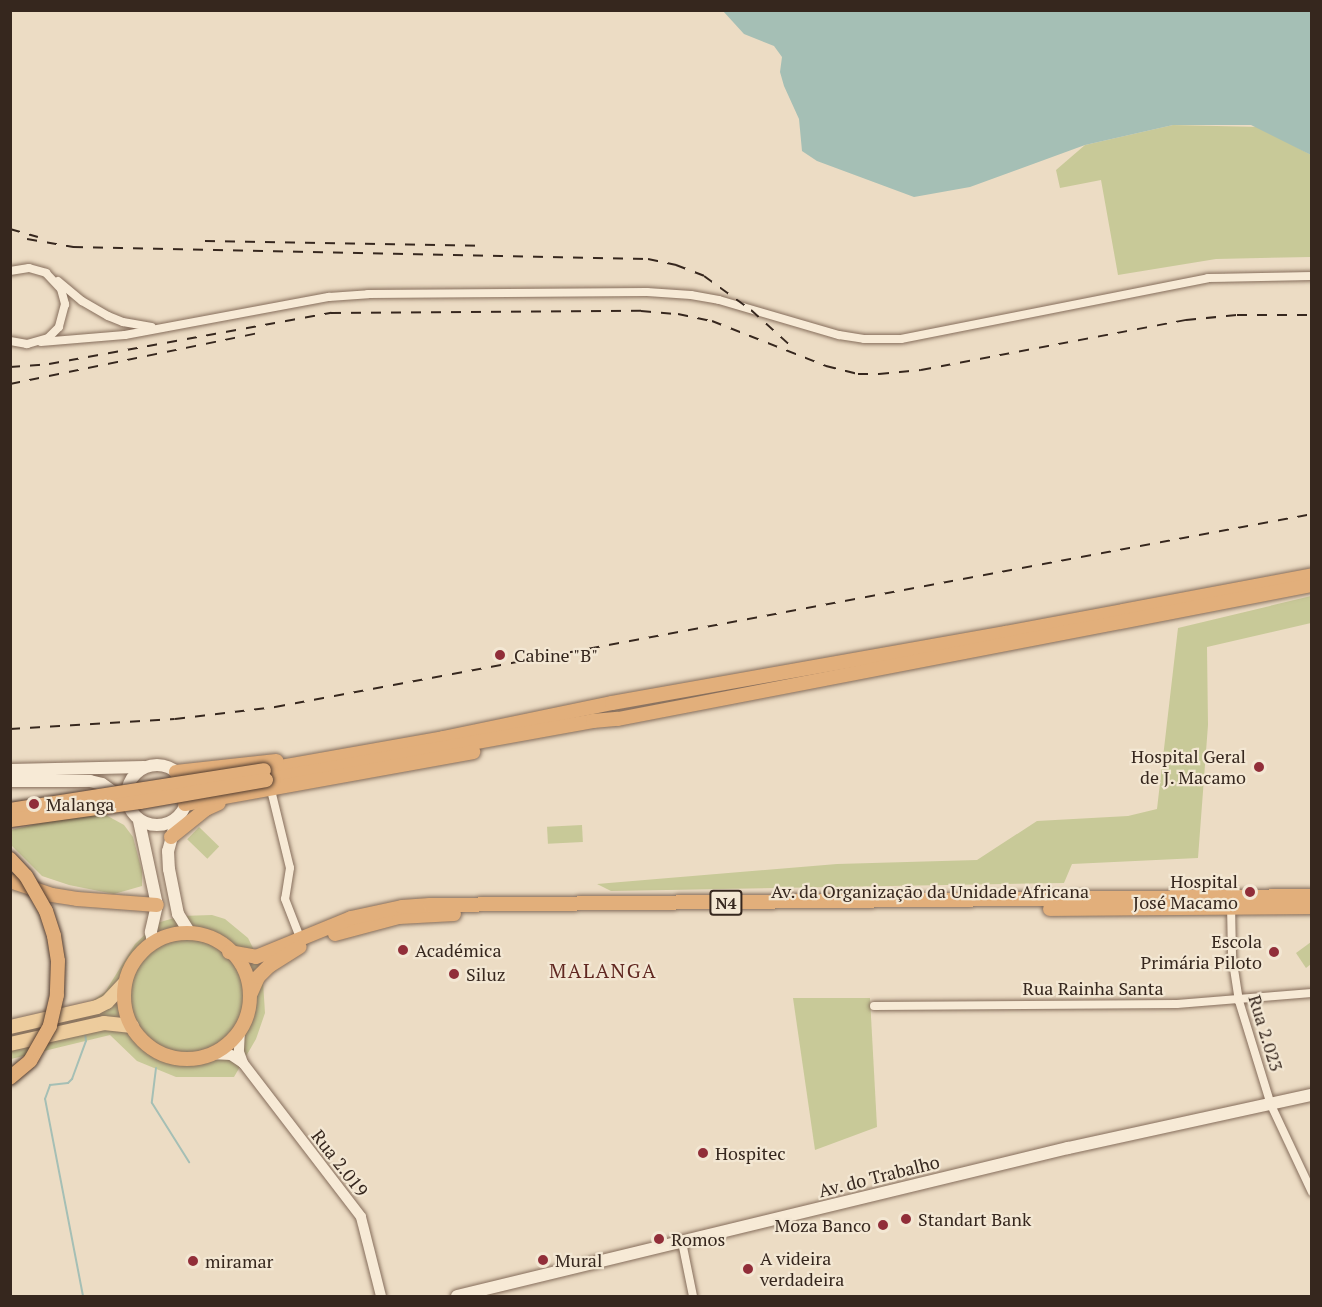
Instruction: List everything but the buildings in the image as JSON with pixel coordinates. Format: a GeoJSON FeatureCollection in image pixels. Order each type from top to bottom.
{"type":"FeatureCollection","features":[{"type":"Feature","properties":{"kind":"highway"},"geometry":{"type":"LineString","coordinates":[[10,810],[267,780],[442,738],[612,703],[1006,633],[1311,575]]}},
{"type":"Feature","properties":{"kind":"highway"},"geometry":{"type":"LineString","coordinates":[[11,820],[140,802],[593,721],[618,719],[1311,585]]}},
{"type":"Feature","properties":{"kind":"highway"},"geometry":{"type":"LineString","coordinates":[[176,772],[273,762],[516,715],[612,703]]}},
{"type":"Feature","properties":{"kind":"highway"},"geometry":{"type":"LineString","coordinates":[[171,837],[206,808],[267,780]]}},
{"type":"Feature","properties":{"kind":"highway"},"geometry":{"type":"LineString","coordinates":[[183,809],[229,798]]}},
{"type":"Feature","properties":{"kind":"highway"},"geometry":{"type":"LineString","coordinates":[[10,859],[26,876],[46,911],[54,936],[58,961],[57,995],[50,1026],[30,1061],[10,1078]]}},
{"type":"Feature","properties":{"kind":"highway"},"geometry":{"type":"LineString","coordinates":[[10,881],[77,899],[157,904]]}},
{"type":"Feature","properties":{"kind":"highway","name":"N4"},"geometry":{"type":"LineString","coordinates":[[1231,903],[1251,896],[1311,896]]}},
{"type":"Feature","properties":{"kind":"highway","name":"Av. da Organização da Unidade Africana"},"geometry":{"type":"LineString","coordinates":[[251,993],[263,971],[302,947],[349,929],[399,917],[438,914],[1231,903]]}},
{"type":"Feature","properties":{"kind":"highway","name":"Av. da Organização da Unidade Africana"},"geometry":{"type":"LineString","coordinates":[[229,952],[256,957],[351,918],[394,909],[430,905],[1231,903],[1311,907]]}},
{"type":"Feature","properties":{"kind":"highway"},"geometry":{"type":"LineString","coordinates":[[178,933],[190,933],[211,940],[229,952],[247,976],[251,993],[249,1009],[240,1030],[227,1044],[210,1054],[196,1058],[176,1058],[151,1046],[139,1037],[132,1026],[125,1002],[124,984],[137,956],[153,942],[178,933]]}},
{"type":"Feature","properties":{"kind":"main road"},"geometry":{"type":"LineString","coordinates":[[10,770],[165,766],[176,772],[185,783],[183,809],[171,837],[169,869],[176,907],[190,933]]}},
{"type":"Feature","properties":{"kind":"main road"},"geometry":{"type":"LineString","coordinates":[[127,800],[130,781],[144,767]]}},
{"type":"Feature","properties":{"kind":"main road"},"geometry":{"type":"LineString","coordinates":[[10,781],[90,781],[102,784],[127,800],[139,821],[157,904],[151,932],[153,942]]}},
{"type":"Feature","properties":{"kind":"main road"},"geometry":{"type":"LineString","coordinates":[[139,821],[161,825],[183,809]]}},
{"type":"Feature","properties":{"kind":"main road"},"geometry":{"type":"LineString","coordinates":[[10,1027],[97,1007],[107,1002],[124,984]]}},
{"type":"Feature","properties":{"kind":"main road"},"geometry":{"type":"LineString","coordinates":[[10,1044],[104,1023],[132,1026]]}},
{"type":"Feature","properties":{"kind":"main road","name":"Av. do Trabalho"},"geometry":{"type":"LineString","coordinates":[[457,1296],[1068,1148],[1311,1095]]}},
{"type":"Feature","properties":{"kind":"street"},"geometry":{"type":"LineString","coordinates":[[10,271],[29,268],[51,277],[82,301],[108,316],[123,322],[162,328]]}},
{"type":"Feature","properties":{"kind":"street"},"geometry":{"type":"LineString","coordinates":[[10,341],[27,344],[125,335],[328,297],[368,294],[647,292],[691,295],[839,335],[891,339],[1208,278],[1311,276]]}},
{"type":"Feature","properties":{"kind":"street"},"geometry":{"type":"LineString","coordinates":[[41,342],[58,327],[64,312],[64,297],[51,277]]}},
{"type":"Feature","properties":{"kind":"street"},"geometry":{"type":"LineString","coordinates":[[267,780],[290,868],[285,899],[301,940]]}},
{"type":"Feature","properties":{"kind":"street","name":"Rua 2.023"},"geometry":{"type":"LineString","coordinates":[[1231,903],[1234,979],[1239,1000],[1272,1105],[1311,1192]]}},
{"type":"Feature","properties":{"kind":"street","name":"Rua Rainha Santa"},"geometry":{"type":"LineString","coordinates":[[874,1006],[1177,1004],[1311,993]]}},
{"type":"Feature","properties":{"kind":"street"},"geometry":{"type":"LineString","coordinates":[[240,1030],[239,1052],[243,1064]]}},
{"type":"Feature","properties":{"kind":"street"},"geometry":{"type":"LineString","coordinates":[[210,1054],[231,1055],[243,1064]]}},
{"type":"Feature","properties":{"kind":"street","name":"Rua 2.019"},"geometry":{"type":"LineString","coordinates":[[243,1064],[361,1217],[381,1296]]}},
{"type":"Feature","properties":{"kind":"street"},"geometry":{"type":"LineString","coordinates":[[682,1242],[693,1296]]}},
{"type":"Feature","properties":{"kind":"green space"},"geometry":{"type":"Polygon","coordinates":[[[1173,125],[1260,127],[1311,155],[1311,257],[1216,259],[1118,275],[1101,180],[1060,188],[1056,170],[1085,145],[1173,125]]]}},
{"type":"Feature","properties":{"kind":"green space"},"geometry":{"type":"Polygon","coordinates":[[[1311,596],[1311,623],[1207,647],[1208,725],[1198,858],[1072,864],[1064,883],[611,891],[597,884],[837,864],[977,860],[1037,821],[1128,816],[1157,809],[1178,628],[1311,596]]]}},
{"type":"Feature","properties":{"kind":"green space"},"geometry":{"type":"Polygon","coordinates":[[[81,814],[104,814],[124,825],[133,837],[142,871],[142,886],[114,894],[69,885],[42,876],[11,845],[11,830],[81,814]]]}},
{"type":"Feature","properties":{"kind":"green space"},"geometry":{"type":"Polygon","coordinates":[[[582,825],[583,842],[548,844],[547,827],[582,825]]]}},
{"type":"Feature","properties":{"kind":"green space"},"geometry":{"type":"Polygon","coordinates":[[[199,827],[219,846],[207,859],[187,839],[199,827]]]}},
{"type":"Feature","properties":{"kind":"green space"},"geometry":{"type":"Polygon","coordinates":[[[212,915],[225,919],[248,938],[258,958],[263,982],[265,1013],[256,1039],[234,1077],[176,1077],[137,1061],[110,1035],[11,1059],[10,1020],[86,1005],[105,992],[135,944],[157,923],[181,916],[212,915]]]}},
{"type":"Feature","properties":{"kind":"green space"},"geometry":{"type":"Polygon","coordinates":[[[1311,942],[1311,964],[1306,968],[1296,953],[1311,942]]]}},
{"type":"Feature","properties":{"kind":"green space"},"geometry":{"type":"Polygon","coordinates":[[[793,998],[870,998],[877,1127],[815,1150],[793,998]]]}},
{"type":"Feature","properties":{"kind":"shaded area"},"geometry":{"type":"Polygon","coordinates":[[[723,11],[1311,11],[1311,155],[1251,125],[1173,125],[1085,145],[970,187],[914,197],[817,161],[802,151],[799,119],[780,72],[782,57],[774,46],[744,34],[723,11]]]}},
{"type":"Feature","properties":{"kind":"waterway"},"geometry":{"type":"LineString","coordinates":[[83,1296],[45,1099],[50,1085],[68,1083],[72,1079],[86,1041],[85,1033]]}},
{"type":"Feature","properties":{"kind":"waterway"},"geometry":{"type":"LineString","coordinates":[[156,1068],[152,1103],[189,1162]]}},
{"type":"Feature","properties":{"kind":"railway"},"geometry":{"type":"LineString","coordinates":[[10,229],[38,237]]}},
{"type":"Feature","properties":{"kind":"railway"},"geometry":{"type":"LineString","coordinates":[[27,239],[73,247],[648,259],[676,265],[704,276],[751,310],[792,347]]}},
{"type":"Feature","properties":{"kind":"railway"},"geometry":{"type":"LineString","coordinates":[[205,241],[481,246]]}},
{"type":"Feature","properties":{"kind":"railway"},"geometry":{"type":"LineString","coordinates":[[10,367],[49,364],[331,313],[641,311],[678,314],[712,321],[826,366],[858,374],[879,374],[921,370],[1186,320],[1237,315],[1312,315]]}},
{"type":"Feature","properties":{"kind":"railway"},"geometry":{"type":"LineString","coordinates":[[10,384],[258,333]]}},
{"type":"Feature","properties":{"kind":"railway"},"geometry":{"type":"LineString","coordinates":[[10,729],[175,719],[275,707],[1312,514]]}},
{"type":"Feature","properties":{"kind":"place","name":"Cabine \"B\""},"geometry":{"type":"Point","coordinates":[500,655]}},
{"type":"Feature","properties":{"kind":"place","name":"Hospital Geral de J. Macamo"},"geometry":{"type":"Point","coordinates":[1259,767]}},
{"type":"Feature","properties":{"kind":"place","name":"Malanga"},"geometry":{"type":"Point","coordinates":[34,804]}},
{"type":"Feature","properties":{"kind":"place","name":"Hospital José Macamo"},"geometry":{"type":"Point","coordinates":[1250,892]}},
{"type":"Feature","properties":{"kind":"place","name":"Académica"},"geometry":{"type":"Point","coordinates":[403,950]}},
{"type":"Feature","properties":{"kind":"place","name":"Escola Primária Piloto"},"geometry":{"type":"Point","coordinates":[1274,952]}},
{"type":"Feature","properties":{"kind":"place","name":"Siluz"},"geometry":{"type":"Point","coordinates":[454,974]}},
{"type":"Feature","properties":{"kind":"place","name":"Hospitec"},"geometry":{"type":"Point","coordinates":[703,1153]}},
{"type":"Feature","properties":{"kind":"place","name":"Standart Bank"},"geometry":{"type":"Point","coordinates":[906,1219]}},
{"type":"Feature","properties":{"kind":"place","name":"Moza Banco"},"geometry":{"type":"Point","coordinates":[883,1225]}},
{"type":"Feature","properties":{"kind":"place","name":"Romos"},"geometry":{"type":"Point","coordinates":[659,1239]}},
{"type":"Feature","properties":{"kind":"place","name":"Mural"},"geometry":{"type":"Point","coordinates":[543,1260]}},
{"type":"Feature","properties":{"kind":"place","name":"miramar"},"geometry":{"type":"Point","coordinates":[193,1261]}},
{"type":"Feature","properties":{"kind":"place","name":"A videira verdadeira"},"geometry":{"type":"Point","coordinates":[748,1269]}},
{"type":"Feature","properties":{"kind":"district","name":"MALANGA"},"geometry":{"type":"Point","coordinates":[603,970]}}]}
